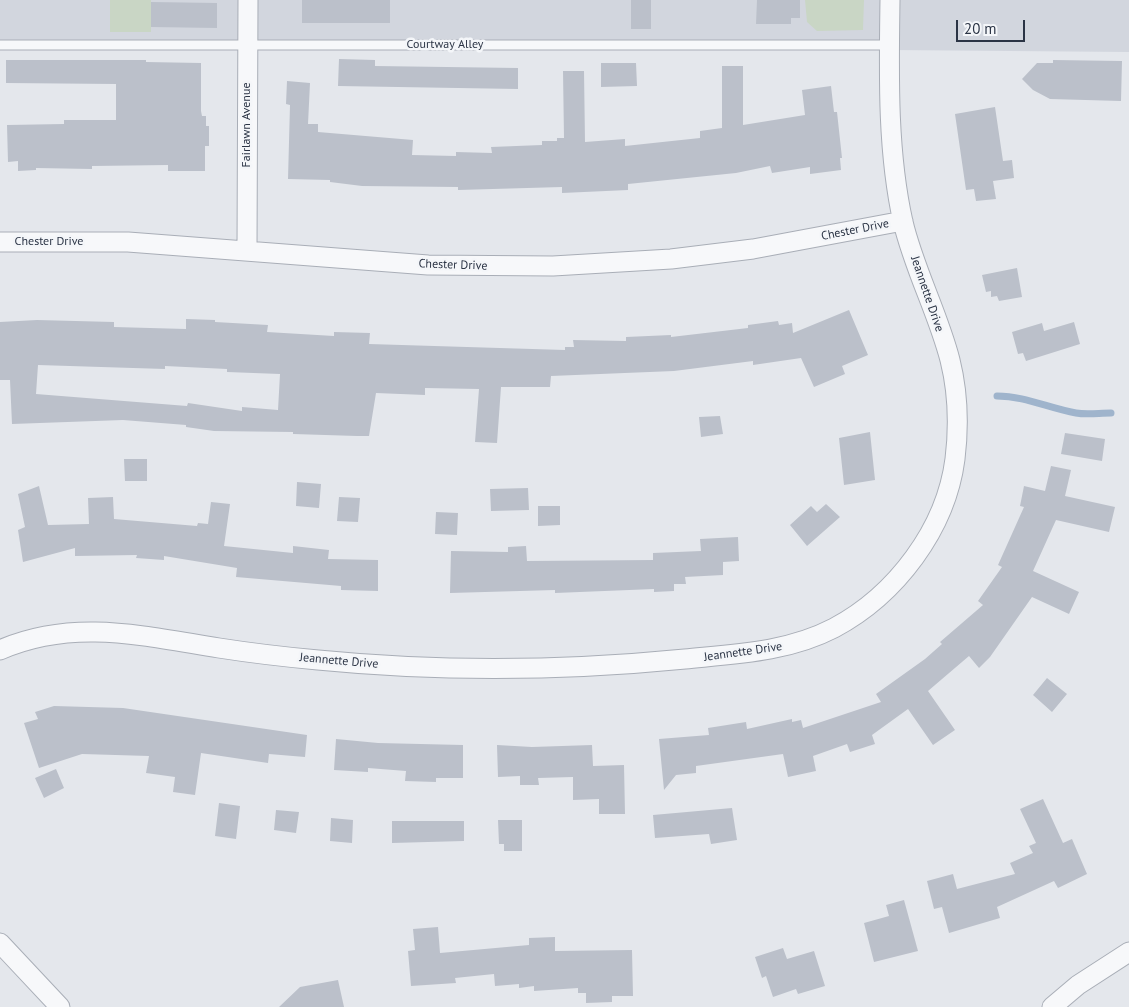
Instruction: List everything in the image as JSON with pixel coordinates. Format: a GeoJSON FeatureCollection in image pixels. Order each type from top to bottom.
{"type":"FeatureCollection","features":[{"type":"Feature","properties":{"kind":"street","name":"Fairlawn Avenue"},"geometry":{"type":"LineString","coordinates":[[246,249],[248,0]]}},
{"type":"Feature","properties":{"kind":"street","name":"Jeannette Drive"},"geometry":{"type":"LineString","coordinates":[[0,650],[34,639],[87,631],[120,632],[227,649],[318,660],[418,667],[509,669],[629,664],[777,649],[834,628],[878,598],[914,558],[940,511],[955,460],[958,419],[950,358],[903,221],[892,141],[890,0]]}},
{"type":"Feature","properties":{"kind":"street","name":"Chester Drive"},"geometry":{"type":"LineString","coordinates":[[0,242],[128,242],[246,249],[428,265],[510,267],[588,265],[671,259],[753,249],[903,221]]}},
{"type":"Feature","properties":{"kind":"street"},"geometry":{"type":"LineString","coordinates":[[0,943],[60,1007]]}},
{"type":"Feature","properties":{"kind":"street"},"geometry":{"type":"LineString","coordinates":[[1052,1007],[1078,985],[1129,952]]}},
{"type":"Feature","properties":{"kind":"lane","name":"Courtway Alley"},"geometry":{"type":"LineString","coordinates":[[0,46],[890,45]]}},
{"type":"Feature","properties":{"kind":"shaded area"},"geometry":{"type":"Polygon","coordinates":[[[0,0],[1129,0],[1129,52],[890,50],[889,45],[0,45],[0,0]]]}},
{"type":"Feature","properties":{"kind":"green space"},"geometry":{"type":"Polygon","coordinates":[[[110,0],[151,0],[151,32],[110,32],[110,0]]]}},
{"type":"Feature","properties":{"kind":"green space"},"geometry":{"type":"Polygon","coordinates":[[[805,0],[864,0],[863,30],[817,31],[807,22],[805,0]]]}},
{"type":"Feature","properties":{"kind":"building"},"geometry":{"type":"Polygon","coordinates":[[[302,0],[390,0],[390,23],[302,23],[302,0]]]}},
{"type":"Feature","properties":{"kind":"building"},"geometry":{"type":"Polygon","coordinates":[[[631,0],[651,0],[651,29],[631,29],[631,0]]]}},
{"type":"Feature","properties":{"kind":"building"},"geometry":{"type":"Polygon","coordinates":[[[757,0],[800,0],[800,18],[791,18],[791,24],[756,24],[757,0]]]}},
{"type":"Feature","properties":{"kind":"building"},"geometry":{"type":"Polygon","coordinates":[[[151,2],[217,3],[217,28],[151,27],[151,2]]]}},
{"type":"Feature","properties":{"kind":"building"},"geometry":{"type":"Polygon","coordinates":[[[339,59],[375,60],[375,66],[518,68],[518,89],[338,86],[339,59]]]}},
{"type":"Feature","properties":{"kind":"building"},"geometry":{"type":"Polygon","coordinates":[[[6,60],[146,60],[146,62],[201,63],[201,111],[202,116],[206,116],[206,126],[209,126],[209,146],[205,146],[205,171],[168,171],[168,165],[92,166],[92,169],[36,168],[36,170],[18,171],[18,161],[8,162],[7,125],[64,124],[64,120],[116,120],[116,84],[6,83],[6,60]]]}},
{"type":"Feature","properties":{"kind":"building"},"geometry":{"type":"Polygon","coordinates":[[[1053,60],[1122,61],[1121,101],[1050,99],[1033,90],[1022,79],[1037,63],[1053,63],[1053,60]]]}},
{"type":"Feature","properties":{"kind":"building"},"geometry":{"type":"Polygon","coordinates":[[[601,63],[636,63],[637,86],[601,87],[601,63]]]}},
{"type":"Feature","properties":{"kind":"building"},"geometry":{"type":"Polygon","coordinates":[[[722,66],[743,66],[743,125],[805,115],[802,90],[831,86],[834,112],[837,112],[842,158],[840,158],[841,170],[810,174],[810,167],[772,173],[770,166],[736,173],[628,184],[628,190],[562,193],[562,187],[458,190],[458,187],[362,186],[330,182],[330,180],[288,179],[290,105],[286,104],[287,81],[310,83],[308,124],[318,124],[318,132],[413,140],[412,155],[456,156],[456,152],[492,153],[491,147],[542,145],[542,141],[557,141],[557,138],[564,138],[563,71],[584,71],[585,142],[625,139],[625,146],[700,138],[700,131],[722,128],[722,66]]]}},
{"type":"Feature","properties":{"kind":"building"},"geometry":{"type":"Polygon","coordinates":[[[995,107],[1003,161],[1012,160],[1014,178],[993,181],[996,199],[976,201],[974,189],[966,190],[955,114],[995,107]]]}},
{"type":"Feature","properties":{"kind":"building"},"geometry":{"type":"Polygon","coordinates":[[[1017,268],[1022,297],[999,301],[997,296],[991,297],[991,291],[986,292],[982,275],[1017,268]]]}},
{"type":"Feature","properties":{"kind":"building"},"geometry":{"type":"Polygon","coordinates":[[[849,310],[868,355],[842,366],[845,374],[814,387],[801,358],[753,365],[753,361],[674,371],[551,376],[550,387],[501,387],[497,443],[475,442],[479,389],[425,388],[425,395],[376,393],[369,436],[357,436],[293,434],[293,432],[214,431],[186,427],[186,425],[123,420],[12,424],[10,380],[0,380],[0,322],[37,320],[114,322],[114,327],[186,329],[186,319],[215,320],[215,322],[268,325],[267,332],[334,336],[334,332],[370,333],[369,344],[565,350],[565,347],[574,347],[573,340],[626,341],[626,337],[671,335],[671,337],[748,328],[748,325],[778,321],[779,325],[792,323],[793,333],[849,310]],[[38,365],[36,394],[187,406],[188,403],[242,411],[242,407],[278,410],[280,374],[227,372],[227,369],[165,366],[165,369],[38,365]]]}},
{"type":"Feature","properties":{"kind":"building"},"geometry":{"type":"Polygon","coordinates":[[[1074,322],[1080,344],[1026,361],[1023,353],[1018,354],[1012,332],[1042,323],[1044,331],[1074,322]]]}},
{"type":"Feature","properties":{"kind":"building"},"geometry":{"type":"Polygon","coordinates":[[[720,416],[723,434],[701,437],[699,417],[720,416]]]}},
{"type":"Feature","properties":{"kind":"building"},"geometry":{"type":"Polygon","coordinates":[[[870,432],[875,480],[844,485],[839,438],[870,432]]]}},
{"type":"Feature","properties":{"kind":"building"},"geometry":{"type":"Polygon","coordinates":[[[1065,433],[1105,439],[1102,461],[1061,454],[1065,433]]]}},
{"type":"Feature","properties":{"kind":"building"},"geometry":{"type":"Polygon","coordinates":[[[124,459],[147,459],[147,481],[125,481],[124,459]]]}},
{"type":"Feature","properties":{"kind":"building"},"geometry":{"type":"Polygon","coordinates":[[[1051,466],[1071,470],[1065,496],[1115,507],[1109,532],[1056,520],[1033,571],[1079,592],[1069,614],[1032,597],[990,657],[979,668],[969,656],[928,691],[955,730],[933,745],[908,709],[872,735],[875,744],[850,752],[847,744],[813,756],[816,771],[788,777],[783,754],[696,766],[696,773],[676,775],[664,790],[659,739],[709,735],[708,728],[746,722],[747,729],[792,719],[792,722],[801,720],[803,728],[881,702],[876,694],[925,659],[942,644],[940,642],[983,605],[978,601],[1002,567],[998,565],[1024,507],[1020,506],[1024,486],[1045,491],[1051,466]]]}},
{"type":"Feature","properties":{"kind":"building"},"geometry":{"type":"Polygon","coordinates":[[[297,482],[321,484],[319,508],[296,506],[297,482]]]}},
{"type":"Feature","properties":{"kind":"building"},"geometry":{"type":"Polygon","coordinates":[[[39,486],[48,525],[89,524],[88,498],[113,497],[114,519],[197,526],[198,523],[208,524],[211,502],[230,504],[224,546],[293,553],[293,546],[329,550],[328,559],[378,560],[378,591],[341,590],[341,586],[236,577],[237,568],[164,556],[164,560],[136,558],[137,555],[75,556],[75,548],[23,562],[18,530],[25,527],[18,494],[39,486]]]}},
{"type":"Feature","properties":{"kind":"building"},"geometry":{"type":"Polygon","coordinates":[[[528,488],[529,510],[491,511],[490,489],[528,488]]]}},
{"type":"Feature","properties":{"kind":"building"},"geometry":{"type":"Polygon","coordinates":[[[339,497],[360,498],[358,522],[337,521],[339,497]]]}},
{"type":"Feature","properties":{"kind":"building"},"geometry":{"type":"Polygon","coordinates":[[[826,504],[840,517],[807,546],[790,525],[811,506],[817,512],[826,504]]]}},
{"type":"Feature","properties":{"kind":"building"},"geometry":{"type":"Polygon","coordinates":[[[538,506],[560,506],[560,525],[538,526],[538,506]]]}},
{"type":"Feature","properties":{"kind":"building"},"geometry":{"type":"Polygon","coordinates":[[[436,512],[458,513],[457,535],[435,534],[436,512]]]}},
{"type":"Feature","properties":{"kind":"building"},"geometry":{"type":"Polygon","coordinates":[[[738,537],[739,561],[723,562],[723,575],[685,577],[686,584],[674,584],[674,591],[654,592],[654,589],[555,593],[555,590],[450,593],[451,551],[508,552],[508,547],[526,546],[527,561],[653,560],[653,553],[701,551],[700,539],[738,537]]]}},
{"type":"Feature","properties":{"kind":"building"},"geometry":{"type":"Polygon","coordinates":[[[1047,678],[1067,694],[1052,712],[1033,695],[1047,678]]]}},
{"type":"Feature","properties":{"kind":"building"},"geometry":{"type":"Polygon","coordinates":[[[54,706],[123,708],[307,735],[305,757],[269,754],[268,763],[201,753],[195,795],[173,792],[175,777],[146,773],[149,756],[82,754],[39,768],[24,723],[38,719],[35,712],[54,706]]]}},
{"type":"Feature","properties":{"kind":"building"},"geometry":{"type":"Polygon","coordinates":[[[336,739],[378,743],[463,745],[463,778],[436,778],[436,782],[405,781],[406,771],[368,768],[368,772],[334,770],[336,739]]]}},
{"type":"Feature","properties":{"kind":"building"},"geometry":{"type":"Polygon","coordinates":[[[497,745],[532,747],[592,745],[593,766],[624,765],[625,814],[599,814],[599,799],[573,800],[573,777],[538,778],[539,785],[520,785],[520,776],[498,777],[497,745]]]}},
{"type":"Feature","properties":{"kind":"building"},"geometry":{"type":"Polygon","coordinates":[[[56,769],[64,788],[44,798],[35,778],[56,769]]]}},
{"type":"Feature","properties":{"kind":"building"},"geometry":{"type":"Polygon","coordinates":[[[1043,799],[1063,843],[1072,839],[1087,874],[1058,888],[1054,881],[997,907],[1000,918],[949,933],[942,907],[934,909],[927,881],[953,874],[957,889],[1015,874],[1010,863],[1033,853],[1029,846],[1036,843],[1020,809],[1043,799]]]}},
{"type":"Feature","properties":{"kind":"building"},"geometry":{"type":"Polygon","coordinates":[[[219,803],[240,806],[236,839],[215,836],[219,803]]]}},
{"type":"Feature","properties":{"kind":"building"},"geometry":{"type":"Polygon","coordinates":[[[732,808],[737,840],[711,844],[709,834],[655,838],[653,815],[732,808]]]}},
{"type":"Feature","properties":{"kind":"building"},"geometry":{"type":"Polygon","coordinates":[[[276,810],[299,812],[296,833],[274,830],[276,810]]]}},
{"type":"Feature","properties":{"kind":"building"},"geometry":{"type":"Polygon","coordinates":[[[331,818],[353,820],[352,843],[330,841],[331,818]]]}},
{"type":"Feature","properties":{"kind":"building"},"geometry":{"type":"Polygon","coordinates":[[[498,820],[522,820],[522,851],[504,851],[504,844],[499,844],[498,820]]]}},
{"type":"Feature","properties":{"kind":"building"},"geometry":{"type":"Polygon","coordinates":[[[392,821],[464,821],[464,841],[392,843],[392,821]]]}},
{"type":"Feature","properties":{"kind":"building"},"geometry":{"type":"Polygon","coordinates":[[[904,900],[918,951],[874,962],[864,923],[889,916],[886,905],[904,900]]]}},
{"type":"Feature","properties":{"kind":"building"},"geometry":{"type":"Polygon","coordinates":[[[438,927],[440,953],[529,945],[529,938],[555,937],[555,951],[632,950],[633,996],[612,996],[612,1002],[586,1003],[586,993],[578,993],[578,988],[534,991],[534,986],[519,988],[519,984],[495,986],[494,974],[455,978],[456,983],[411,986],[408,951],[415,950],[413,929],[438,927]]]}},
{"type":"Feature","properties":{"kind":"building"},"geometry":{"type":"Polygon","coordinates":[[[783,948],[787,959],[814,951],[825,986],[798,994],[796,989],[773,997],[766,976],[762,978],[755,957],[783,948]]]}},
{"type":"Feature","properties":{"kind":"building"},"geometry":{"type":"Polygon","coordinates":[[[338,980],[344,1007],[279,1007],[300,987],[338,980]]]}},
{"type":"Feature","properties":{"kind":"waterway"},"geometry":{"type":"LineString","coordinates":[[997,396],[1027,400],[1076,413],[1111,413]]}}]}
